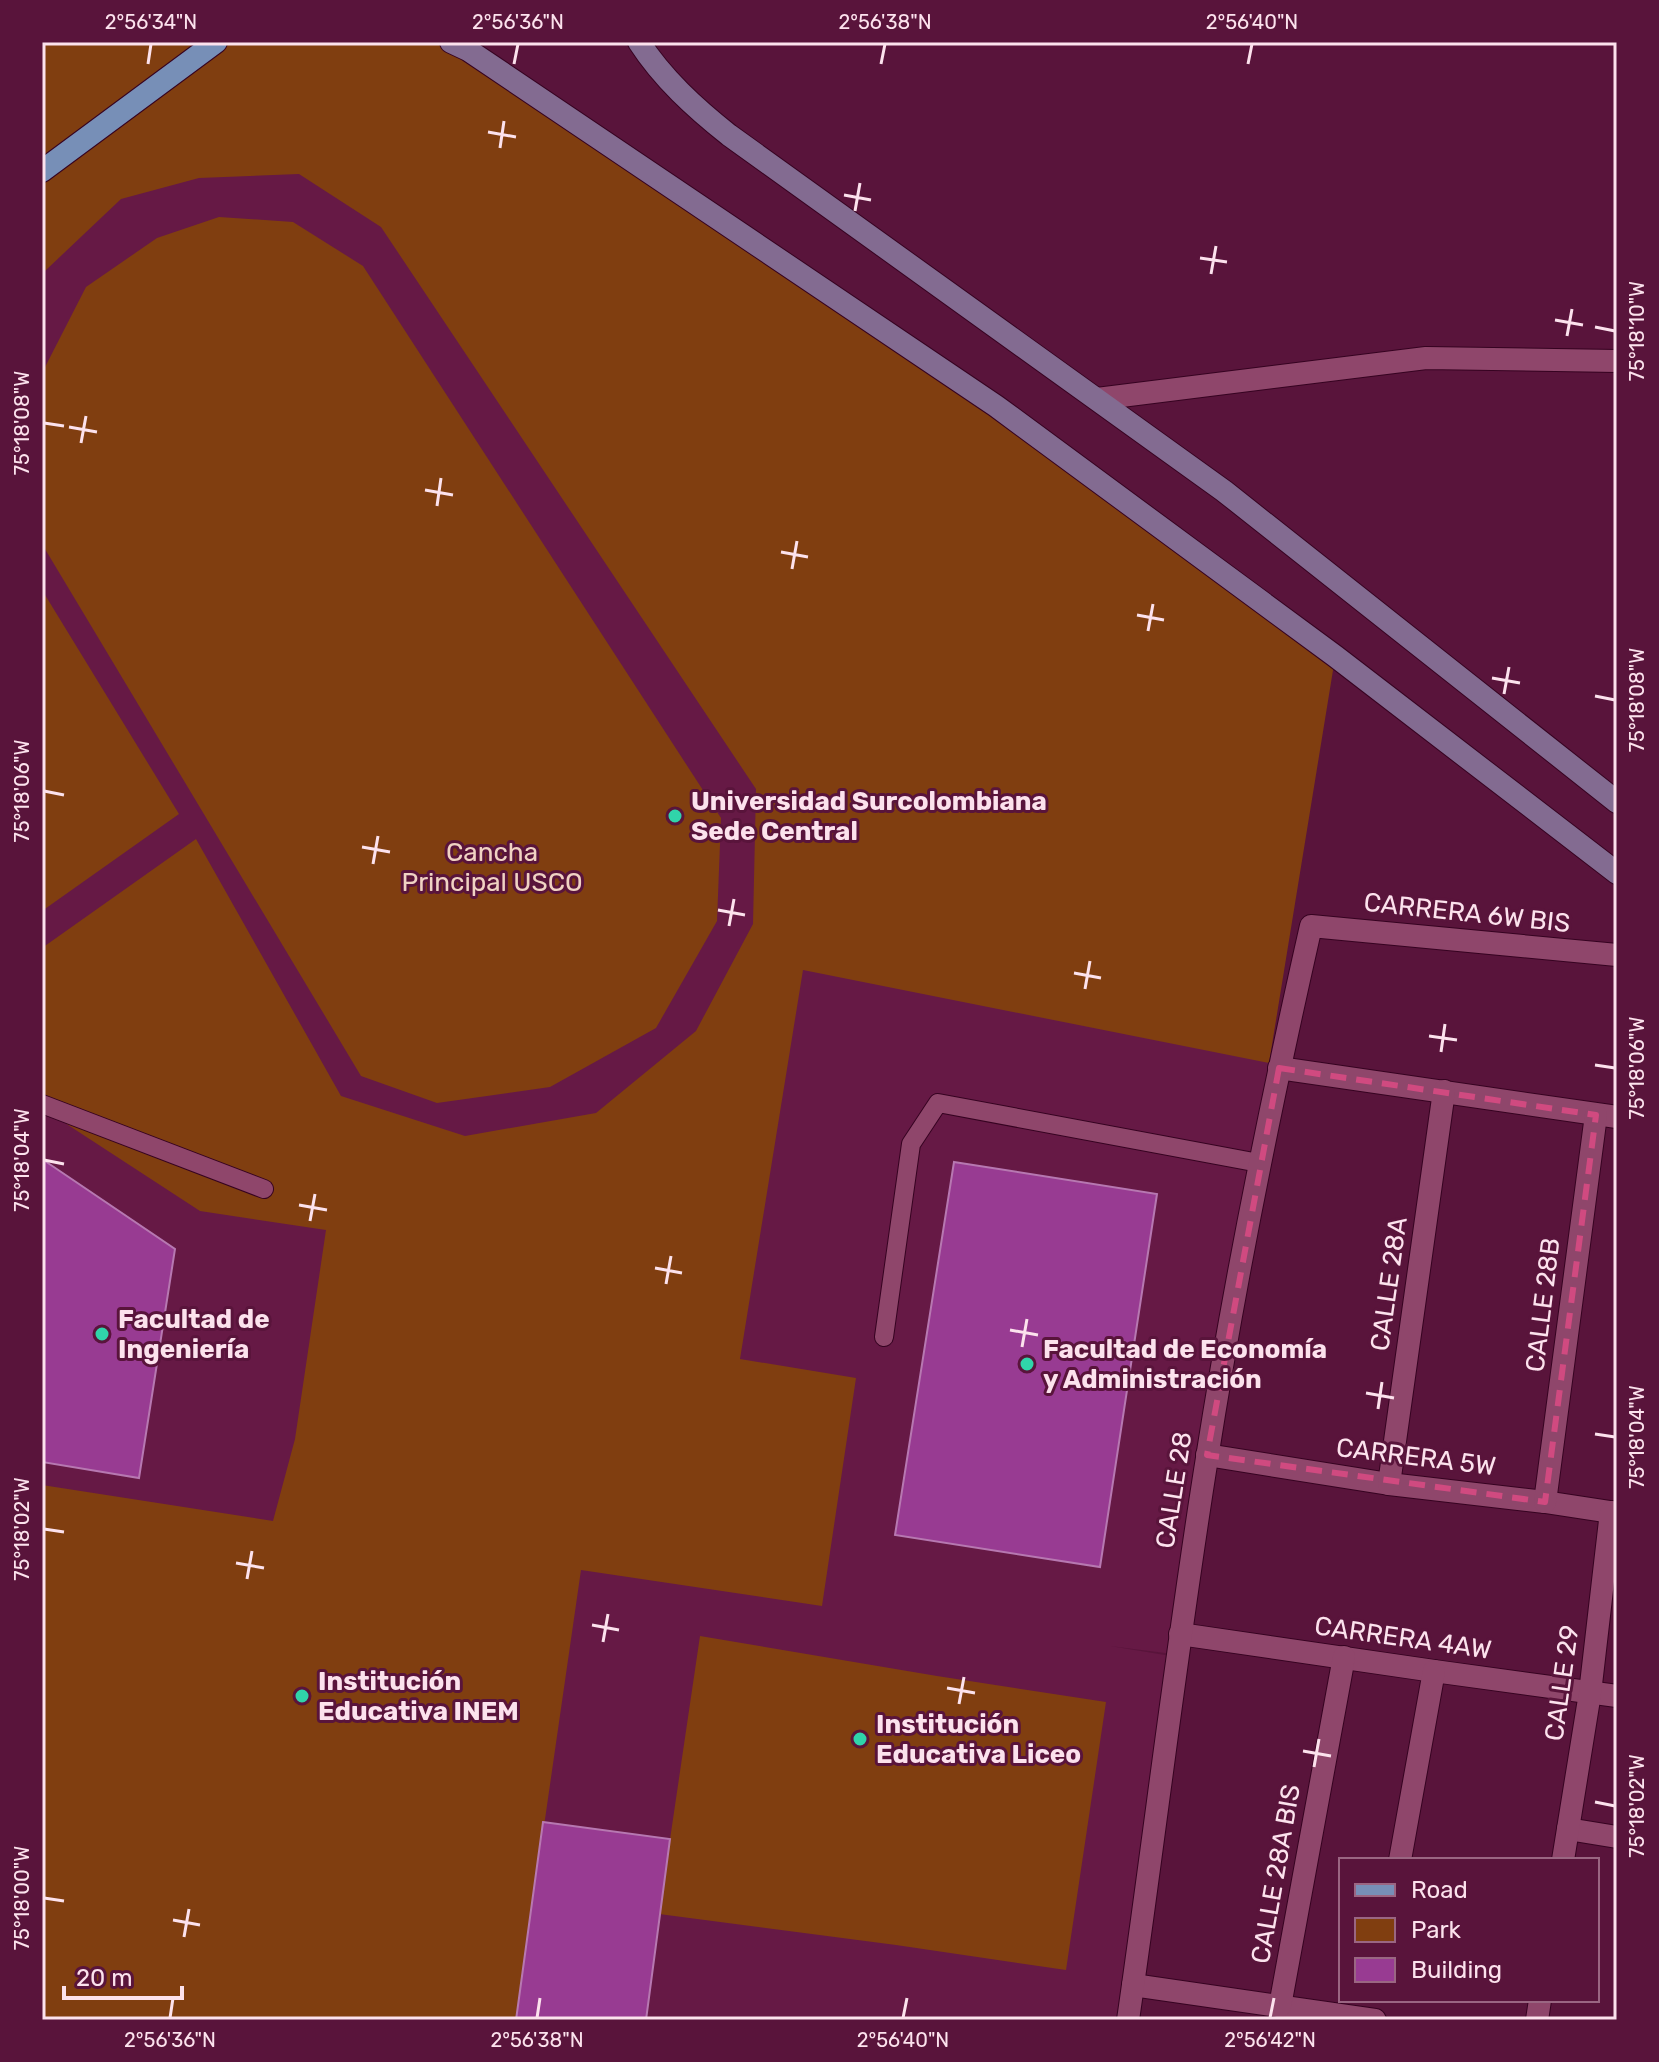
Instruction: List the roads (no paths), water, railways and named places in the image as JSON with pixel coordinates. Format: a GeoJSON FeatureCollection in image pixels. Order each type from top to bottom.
{"type":"FeatureCollection","features":[{"type":"Feature","properties":{"kind":"main road"},"geometry":{"type":"LineString","coordinates":[[42,171],[216,42]]}},
{"type":"Feature","properties":{"kind":"main road"},"geometry":{"type":"LineString","coordinates":[[451,42],[468,50],[617,149],[996,406],[1323,646],[1617,873]]}},
{"type":"Feature","properties":{"kind":"main road"},"geometry":{"type":"LineString","coordinates":[[639,42],[660,71],[695,109],[1236,501],[1617,802]]}},
{"type":"Feature","properties":{"kind":"street"},"geometry":{"type":"LineString","coordinates":[[1097,399],[1426,358],[1617,361]]}},
{"type":"Feature","properties":{"kind":"street","name":"CARRERA 6W BIS"},"geometry":{"type":"LineString","coordinates":[[1311,926],[1617,955]]}},
{"type":"Feature","properties":{"kind":"street","name":"CALLE 28"},"geometry":{"type":"LineString","coordinates":[[1128,2020],[1207,1455],[1259,1163],[1311,926]]}},
{"type":"Feature","properties":{"kind":"street"},"geometry":{"type":"LineString","coordinates":[[1279,1068],[1606,1116]]}},
{"type":"Feature","properties":{"kind":"street","name":"CALLE 28A"},"geometry":{"type":"LineString","coordinates":[[1389,1484],[1444,1091]]}},
{"type":"Feature","properties":{"kind":"street","name":"CALLE 28B"},"geometry":{"type":"LineString","coordinates":[[1545,1502],[1606,1116]]}},
{"type":"Feature","properties":{"kind":"street","name":"CARRERA 5W"},"geometry":{"type":"LineString","coordinates":[[1207,1455],[1389,1484],[1614,1512]]}},
{"type":"Feature","properties":{"kind":"street","name":"CALLE 29"},"geometry":{"type":"LineString","coordinates":[[1563,1858],[1590,1693],[1614,1512]]}},
{"type":"Feature","properties":{"kind":"street","name":"CARRERA 4AW"},"geometry":{"type":"LineString","coordinates":[[1180,1634],[1617,1696]]}},
{"type":"Feature","properties":{"kind":"street","name":"CALLE 28A BIS"},"geometry":{"type":"LineString","coordinates":[[1280,2006],[1344,1657]]}},
{"type":"Feature","properties":{"kind":"street"},"geometry":{"type":"LineString","coordinates":[[1400,1858],[1434,1671]]}},
{"type":"Feature","properties":{"kind":"street"},"geometry":{"type":"LineString","coordinates":[[1568,1829],[1617,1837]]}},
{"type":"Feature","properties":{"kind":"street"},"geometry":{"type":"LineString","coordinates":[[1133,1985],[1374,2020]]}},
{"type":"Feature","properties":{"kind":"lane"},"geometry":{"type":"LineString","coordinates":[[884,1337],[911,1144],[938,1103],[1259,1163]]}},
{"type":"Feature","properties":{"kind":"lane"},"geometry":{"type":"LineString","coordinates":[[42,1104],[264,1189]]}},
{"type":"Feature","properties":{"kind":"place","name":"Universidad Surcolombiana Sede Central"},"geometry":{"type":"Point","coordinates":[675,816]}},
{"type":"Feature","properties":{"kind":"place","name":"Facultad de Ingeniería"},"geometry":{"type":"Point","coordinates":[102,1334]}},
{"type":"Feature","properties":{"kind":"place","name":"Facultad de Economía y Administración"},"geometry":{"type":"Point","coordinates":[1027,1364]}},
{"type":"Feature","properties":{"kind":"place","name":"Institución Educativa INEM"},"geometry":{"type":"Point","coordinates":[302,1696]}},
{"type":"Feature","properties":{"kind":"place","name":"Institución Educativa Liceo"},"geometry":{"type":"Point","coordinates":[860,1739]}},
{"type":"Feature","properties":{"kind":"park label","name":"Cancha Principal USCO"},"geometry":{"type":"Point","coordinates":[492,867]}}]}
